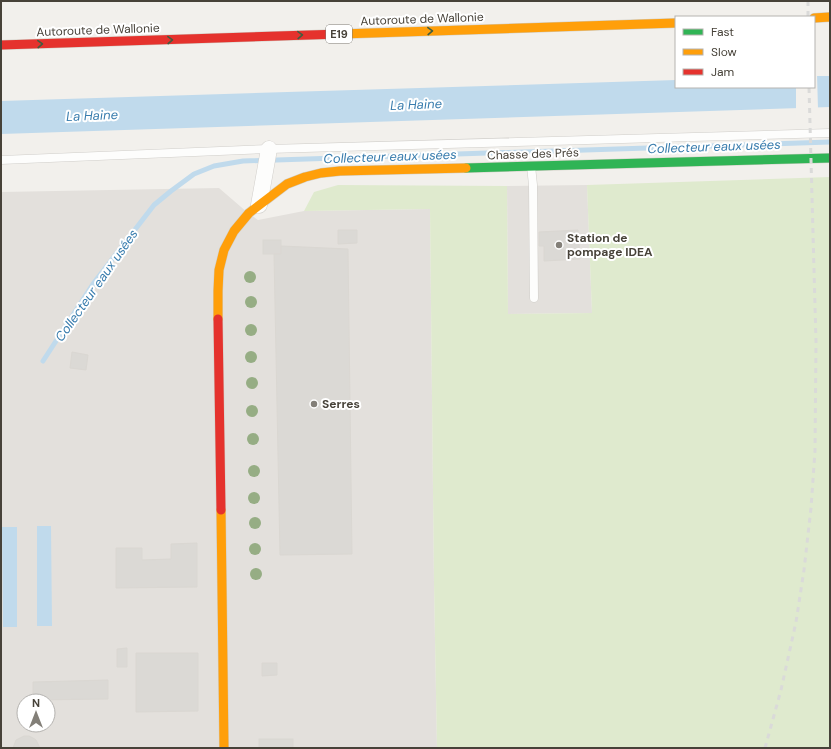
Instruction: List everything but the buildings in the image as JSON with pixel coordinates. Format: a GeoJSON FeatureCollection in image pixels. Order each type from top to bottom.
{"type":"FeatureCollection","features":[{"type":"Feature","properties":{"kind":"main road"},"geometry":{"type":"LineString","coordinates":[[815,18],[830,18]]}},
{"type":"Feature","properties":{"kind":"main road","name":"Autoroute de Wallonie"},"geometry":{"type":"LineString","coordinates":[[1,45],[675,23]]}},
{"type":"Feature","properties":{"kind":"main road","name":"Chasse des Prés"},"geometry":{"type":"LineString","coordinates":[[224,748],[218,291],[219,270],[224,250],[234,231],[254,209],[287,184],[304,177],[340,170],[830,158]]}},
{"type":"Feature","properties":{"kind":"street"},"geometry":{"type":"LineString","coordinates":[[254,209],[269,149]]}},
{"type":"Feature","properties":{"kind":"lane"},"geometry":{"type":"LineString","coordinates":[[1,160],[269,149],[830,133]]}},
{"type":"Feature","properties":{"kind":"lane"},"geometry":{"type":"LineString","coordinates":[[531,166],[533,186],[534,298]]}},
{"type":"Feature","properties":{"kind":"shaded area"},"geometry":{"type":"Polygon","coordinates":[[[587,185],[592,313],[508,314],[507,186],[587,185]]]}},
{"type":"Feature","properties":{"kind":"shaded area"},"geometry":{"type":"Polygon","coordinates":[[[219,188],[258,220],[304,211],[430,209],[437,748],[1,748],[1,192],[219,188]]]}},
{"type":"Feature","properties":{"kind":"green space"},"geometry":{"type":"Polygon","coordinates":[[[830,177],[830,748],[437,748],[430,209],[304,211],[314,192],[338,185],[507,186],[508,314],[592,313],[587,185],[830,177]]]}},
{"type":"Feature","properties":{"kind":"water","name":"La Haine"},"geometry":{"type":"Polygon","coordinates":[[[815,76],[830,76],[830,107],[1,134],[1,101],[675,80],[675,88],[815,88],[815,76]]]}},
{"type":"Feature","properties":{"kind":"water"},"geometry":{"type":"Polygon","coordinates":[[[37,526],[51,526],[52,626],[37,626],[37,526]]]}},
{"type":"Feature","properties":{"kind":"water"},"geometry":{"type":"Polygon","coordinates":[[[2,527],[17,527],[17,627],[3,627],[2,527]]]}},
{"type":"Feature","properties":{"kind":"pier"},"geometry":{"type":"Polygon","coordinates":[[[815,74],[817,74],[818,109],[796,110],[796,88],[815,88],[815,74]]]}},
{"type":"Feature","properties":{"kind":"waterway","name":"Collecteur eaux usées"},"geometry":{"type":"LineString","coordinates":[[43,361],[93,284],[154,205],[194,174],[214,166],[243,161],[830,142]]}},
{"type":"Feature","properties":{"kind":"railway"},"geometry":{"type":"LineString","coordinates":[[808,1],[808,16]]}},
{"type":"Feature","properties":{"kind":"railway"},"geometry":{"type":"LineString","coordinates":[[765,748],[781,690],[796,622],[811,508],[815,451],[816,342],[809,88]]}},
{"type":"Feature","properties":{"kind":"traffic: fast"},"geometry":{"type":"LineString","coordinates":[[466,168],[830,158]]}},
{"type":"Feature","properties":{"kind":"traffic: slow"},"geometry":{"type":"LineString","coordinates":[[815,18],[830,17]]}},
{"type":"Feature","properties":{"kind":"traffic: slow"},"geometry":{"type":"LineString","coordinates":[[341,34],[675,23]]}},
{"type":"Feature","properties":{"kind":"traffic: slow"},"geometry":{"type":"LineString","coordinates":[[218,319],[219,270],[224,250],[234,231],[249,213],[287,184],[321,173],[340,171],[466,168]]}},
{"type":"Feature","properties":{"kind":"traffic: slow"},"geometry":{"type":"LineString","coordinates":[[221,510],[224,748]]}},
{"type":"Feature","properties":{"kind":"traffic: jam"},"geometry":{"type":"LineString","coordinates":[[1,45],[341,34]]}},
{"type":"Feature","properties":{"kind":"traffic: jam"},"geometry":{"type":"LineString","coordinates":[[218,319],[221,510]]}},
{"type":"Feature","properties":{"kind":"place","name":"Station de pompage IDEA"},"geometry":{"type":"Point","coordinates":[559,245]}},
{"type":"Feature","properties":{"kind":"place","name":"Serres"},"geometry":{"type":"Point","coordinates":[314,404]}}]}
